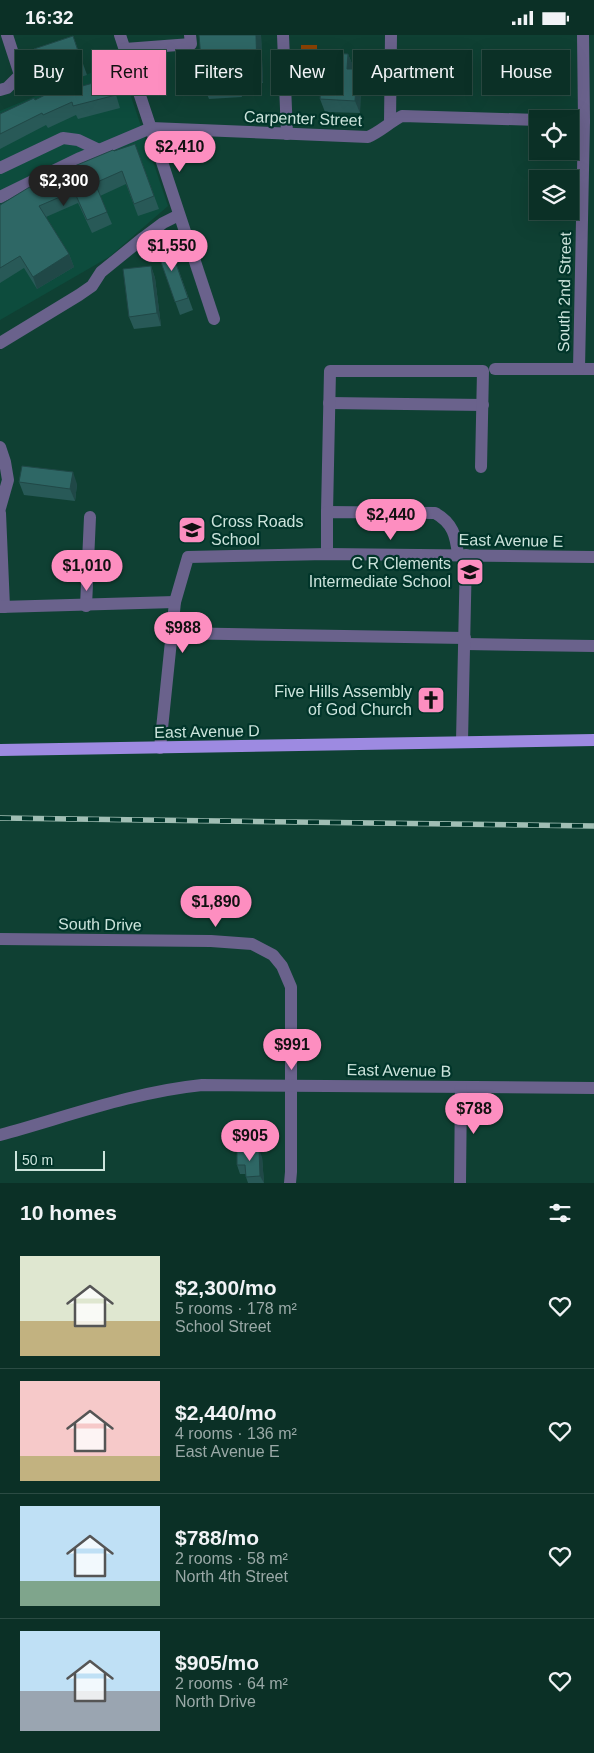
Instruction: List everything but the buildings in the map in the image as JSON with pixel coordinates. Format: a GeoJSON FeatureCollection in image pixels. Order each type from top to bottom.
{"type":"FeatureCollection","features":[{"type":"Feature","properties":{"kind":"main road","name":"East Avenue D"},"geometry":{"type":"LineString","coordinates":[[0,750],[594,740]]}},
{"type":"Feature","properties":{"kind":"street"},"geometry":{"type":"LineString","coordinates":[[0,90],[7,87],[20,75],[7,35]]}},
{"type":"Feature","properties":{"kind":"street"},"geometry":{"type":"LineString","coordinates":[[120,35],[214,319]]}},
{"type":"Feature","properties":{"kind":"street"},"geometry":{"type":"LineString","coordinates":[[283,35],[287,134]]}},
{"type":"Feature","properties":{"kind":"street"},"geometry":{"type":"LineString","coordinates":[[390,122],[391,35]]}},
{"type":"Feature","properties":{"kind":"street","name":"South 2nd Street"},"geometry":{"type":"LineString","coordinates":[[579,369],[584,121],[583,35]]}},
{"type":"Feature","properties":{"kind":"street"},"geometry":{"type":"LineString","coordinates":[[125,49],[191,39]]}},
{"type":"Feature","properties":{"kind":"street","name":"Carpenter Street"},"geometry":{"type":"LineString","coordinates":[[151,129],[368,137],[402,116],[529,120]]}},
{"type":"Feature","properties":{"kind":"street"},"geometry":{"type":"LineString","coordinates":[[579,121],[584,121]]}},
{"type":"Feature","properties":{"kind":"street"},"geometry":{"type":"LineString","coordinates":[[0,197],[99,150],[151,129]]}},
{"type":"Feature","properties":{"kind":"street"},"geometry":{"type":"LineString","coordinates":[[0,168],[63,139],[78,140],[99,150]]}},
{"type":"Feature","properties":{"kind":"street"},"geometry":{"type":"LineString","coordinates":[[0,343],[92,286],[101,272],[163,223],[179,215]]}},
{"type":"Feature","properties":{"kind":"street"},"geometry":{"type":"LineString","coordinates":[[495,369],[594,369]]}},
{"type":"Feature","properties":{"kind":"street"},"geometry":{"type":"LineString","coordinates":[[327,554],[330,371],[483,371],[481,467]]}},
{"type":"Feature","properties":{"kind":"street"},"geometry":{"type":"LineString","coordinates":[[329,403],[482,405]]}},
{"type":"Feature","properties":{"kind":"street"},"geometry":{"type":"LineString","coordinates":[[0,447],[8,480],[0,508]]}},
{"type":"Feature","properties":{"kind":"street"},"geometry":{"type":"LineString","coordinates":[[327,512],[435,513],[443,517],[453,530],[462,555],[464,641],[462,741]]}},
{"type":"Feature","properties":{"kind":"street"},"geometry":{"type":"LineString","coordinates":[[0,513],[2,607],[175,603],[160,748]]}},
{"type":"Feature","properties":{"kind":"street"},"geometry":{"type":"LineString","coordinates":[[86,606],[90,517]]}},
{"type":"Feature","properties":{"kind":"street","name":"East Avenue E"},"geometry":{"type":"LineString","coordinates":[[175,603],[188,557],[327,554],[594,557]]}},
{"type":"Feature","properties":{"kind":"street"},"geometry":{"type":"LineString","coordinates":[[172,633],[594,646]]}},
{"type":"Feature","properties":{"kind":"street","name":"South Drive"},"geometry":{"type":"LineString","coordinates":[[0,939],[210,941],[252,944],[273,955],[282,966],[291,987],[290,1183]]}},
{"type":"Feature","properties":{"kind":"street","name":"East Avenue B"},"geometry":{"type":"LineString","coordinates":[[0,1135],[141,1095],[202,1085],[292,1084],[594,1088]]}},
{"type":"Feature","properties":{"kind":"street"},"geometry":{"type":"LineString","coordinates":[[460,1183],[461,1087]]}},
{"type":"Feature","properties":{"kind":"shaded area"},"geometry":{"type":"Polygon","coordinates":[[[301,45],[317,45],[317,50],[301,50],[301,45]]]}},
{"type":"Feature","properties":{"kind":"shaded area"},"geometry":{"type":"Polygon","coordinates":[[[92,72],[92,95],[130,95],[168,206],[109,257],[0,320],[0,111],[38,95],[82,95],[82,77],[92,72]]]}},
{"type":"Feature","properties":{"kind":"railway"},"geometry":{"type":"LineString","coordinates":[[0,818],[594,826]]}},
{"type":"Feature","properties":{"kind":"place","name":"Cross Roads School"},"geometry":{"type":"Point","coordinates":[192,530]}},
{"type":"Feature","properties":{"kind":"place","name":"C R Clements Intermediate School"},"geometry":{"type":"Point","coordinates":[470,572]}},
{"type":"Feature","properties":{"kind":"place","name":"Five Hills Assembly of God Church"},"geometry":{"type":"Point","coordinates":[431,700]}}]}
